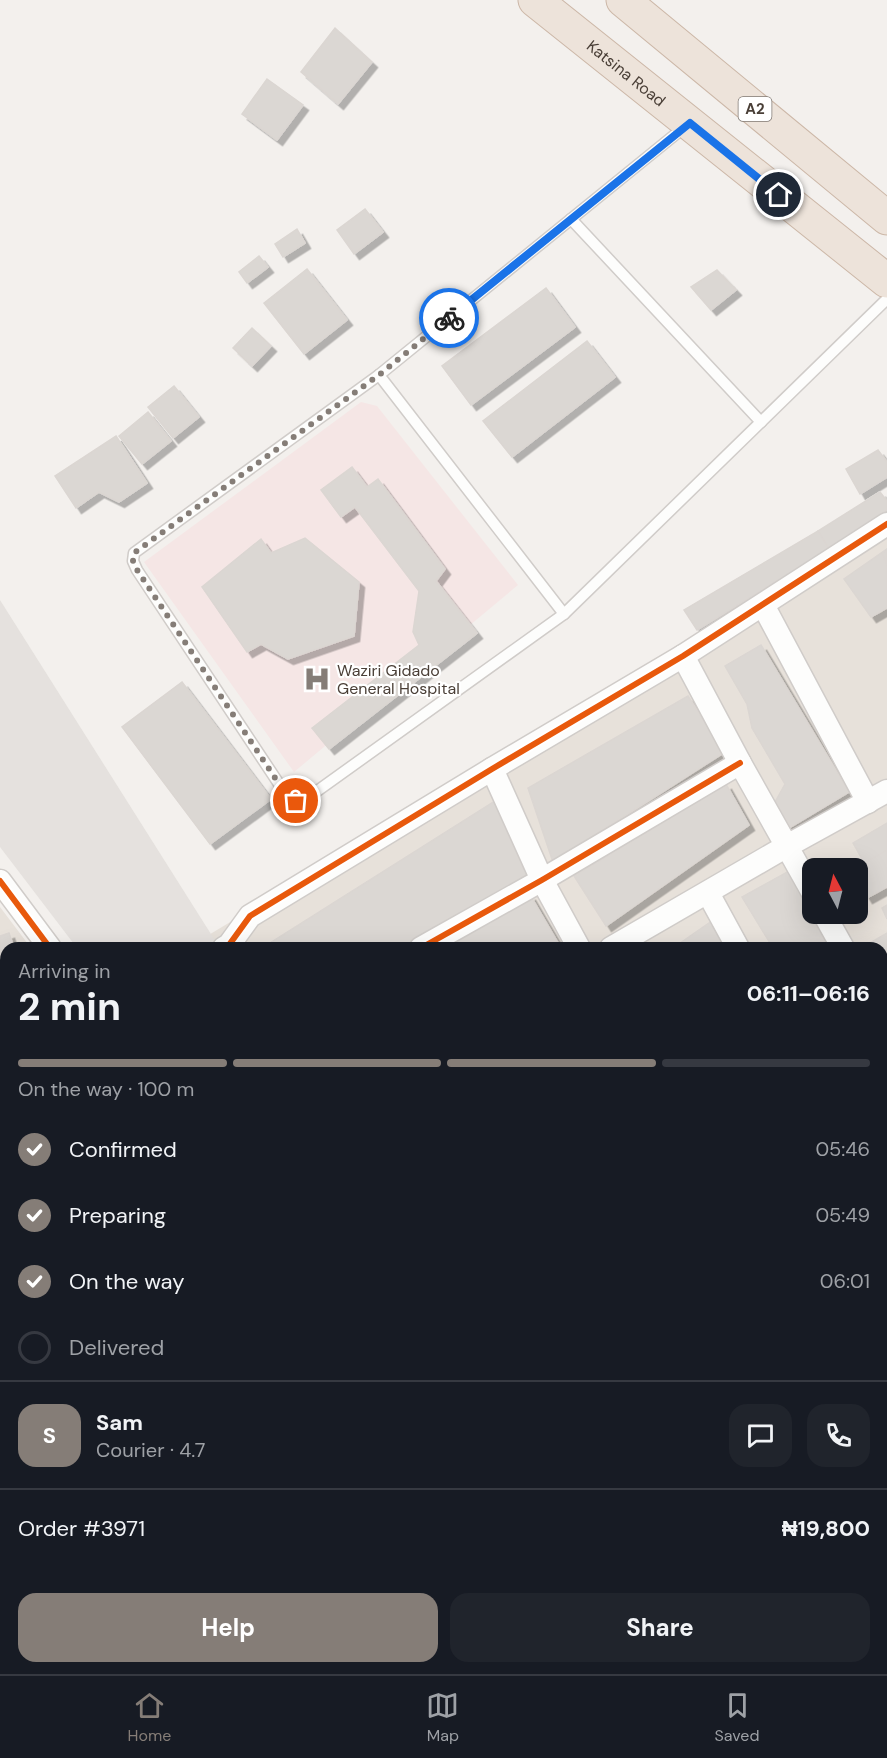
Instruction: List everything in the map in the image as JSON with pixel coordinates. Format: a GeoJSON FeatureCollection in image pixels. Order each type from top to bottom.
{"type":"FeatureCollection","features":[{"type":"Feature","properties":{"kind":"highway","name":"Katsina Road"},"geometry":{"type":"LineString","coordinates":[[535,0],[887,281]]}},
{"type":"Feature","properties":{"kind":"highway","name":"A2"},"geometry":{"type":"LineString","coordinates":[[623,0],[887,218]]}},
{"type":"Feature","properties":{"kind":"street"},"geometry":{"type":"LineString","coordinates":[[232,942],[250,916],[683,656],[887,524]]}},
{"type":"Feature","properties":{"kind":"street"},"geometry":{"type":"LineString","coordinates":[[637,942],[708,893],[878,796],[763,605]]}},
{"type":"Feature","properties":{"kind":"street"},"geometry":{"type":"LineString","coordinates":[[683,656],[802,872]]}},
{"type":"Feature","properties":{"kind":"street"},"geometry":{"type":"LineString","coordinates":[[432,942],[740,763]]}},
{"type":"Feature","properties":{"kind":"street"},"geometry":{"type":"LineString","coordinates":[[492,769],[542,880],[576,942]]}},
{"type":"Feature","properties":{"kind":"street"},"geometry":{"type":"LineString","coordinates":[[0,881],[7,903],[44,942]]}},
{"type":"Feature","properties":{"kind":"street"},"geometry":{"type":"LineString","coordinates":[[708,893],[735,942]]}},
{"type":"Feature","properties":{"kind":"street"},"geometry":{"type":"LineString","coordinates":[[830,924],[840,942]]}},
{"type":"Feature","properties":{"kind":"lane"},"geometry":{"type":"LineString","coordinates":[[690,123],[379,375],[134,553],[133,561],[137,570],[287,796],[296,801],[306,799],[564,614],[887,298]]}},
{"type":"Feature","properties":{"kind":"lane"},"geometry":{"type":"LineString","coordinates":[[571,219],[760,422]]}},
{"type":"Feature","properties":{"kind":"lane"},"geometry":{"type":"LineString","coordinates":[[379,375],[564,614]]}},
{"type":"Feature","properties":{"kind":"shaded area","name":"Waziri Gidado General Hospital"},"geometry":{"type":"Polygon","coordinates":[[[361,402],[377,406],[518,585],[294,772],[144,562],[361,402]]]}},
{"type":"Feature","properties":{"kind":"shaded area"},"geometry":{"type":"Polygon","coordinates":[[[887,527],[887,942],[197,942],[887,527]]]}},
{"type":"Feature","properties":{"kind":"shaded area"},"geometry":{"type":"Polygon","coordinates":[[[0,600],[216,942],[72,942],[0,847],[0,600]]]}},
{"type":"Feature","properties":{"kind":"shaded area"},"geometry":{"type":"Polygon","coordinates":[[[0,907],[26,942],[0,942],[0,907]]]}},
{"type":"Feature","properties":{"kind":"building"},"geometry":{"type":"Polygon","coordinates":[[[335,28],[372,62],[338,104],[301,72],[335,28]]]}},
{"type":"Feature","properties":{"kind":"building"},"geometry":{"type":"Polygon","coordinates":[[[267,79],[303,105],[277,140],[242,114],[267,79]]]}},
{"type":"Feature","properties":{"kind":"building"},"geometry":{"type":"Polygon","coordinates":[[[365,209],[383,232],[354,254],[337,230],[365,209]]]}},
{"type":"Feature","properties":{"kind":"building"},"geometry":{"type":"Polygon","coordinates":[[[297,229],[305,243],[283,257],[275,244],[297,229]]]}},
{"type":"Feature","properties":{"kind":"building"},"geometry":{"type":"Polygon","coordinates":[[[259,256],[268,267],[247,283],[239,272],[259,256]]]}},
{"type":"Feature","properties":{"kind":"building"},"geometry":{"type":"Polygon","coordinates":[[[307,269],[347,320],[304,354],[264,303],[307,269]]]}},
{"type":"Feature","properties":{"kind":"building"},"geometry":{"type":"Polygon","coordinates":[[[717,270],[736,290],[711,310],[691,287],[717,270]]]}},
{"type":"Feature","properties":{"kind":"building"},"geometry":{"type":"Polygon","coordinates":[[[546,288],[575,327],[471,405],[442,366],[546,288]]]}},
{"type":"Feature","properties":{"kind":"building"},"geometry":{"type":"Polygon","coordinates":[[[252,328],[271,346],[252,366],[233,348],[252,328]]]}},
{"type":"Feature","properties":{"kind":"building"},"geometry":{"type":"Polygon","coordinates":[[[587,341],[615,377],[512,457],[483,421],[587,341]]]}},
{"type":"Feature","properties":{"kind":"building"},"geometry":{"type":"Polygon","coordinates":[[[174,386],[199,417],[173,438],[148,407],[174,386]]]}},
{"type":"Feature","properties":{"kind":"building"},"geometry":{"type":"Polygon","coordinates":[[[148,412],[171,441],[142,464],[119,436],[148,412]]]}},
{"type":"Feature","properties":{"kind":"building"},"geometry":{"type":"Polygon","coordinates":[[[116,436],[147,483],[119,502],[99,492],[76,508],[55,476],[116,436]]]}},
{"type":"Feature","properties":{"kind":"building"},"geometry":{"type":"Polygon","coordinates":[[[878,450],[887,462],[887,477],[860,494],[846,469],[878,450]]]}},
{"type":"Feature","properties":{"kind":"building"},"geometry":{"type":"Polygon","coordinates":[[[352,467],[367,487],[378,479],[445,569],[436,581],[477,633],[329,749],[312,728],[419,645],[413,632],[419,591],[355,507],[341,517],[321,490],[352,467]]]}},
{"type":"Feature","properties":{"kind":"building"},"geometry":{"type":"Polygon","coordinates":[[[880,492],[887,501],[887,510],[829,549],[818,531],[880,492]]]}},
{"type":"Feature","properties":{"kind":"building"},"geometry":{"type":"Polygon","coordinates":[[[818,531],[829,549],[697,630],[684,610],[818,531]]]}},
{"type":"Feature","properties":{"kind":"building"},"geometry":{"type":"Polygon","coordinates":[[[305,538],[359,582],[354,636],[288,659],[261,644],[247,652],[202,587],[261,539],[271,553],[305,538]]]}},
{"type":"Feature","properties":{"kind":"building"},"geometry":{"type":"Polygon","coordinates":[[[887,549],[887,608],[871,617],[844,579],[887,549]]]}},
{"type":"Feature","properties":{"kind":"building"},"geometry":{"type":"Polygon","coordinates":[[[887,551],[887,565],[882,553],[887,551]]]}},
{"type":"Feature","properties":{"kind":"building"},"geometry":{"type":"Polygon","coordinates":[[[761,645],[849,792],[789,828],[774,804],[785,784],[752,728],[747,704],[725,666],[761,645]]]}},
{"type":"Feature","properties":{"kind":"building"},"geometry":{"type":"Polygon","coordinates":[[[182,682],[271,799],[210,844],[122,727],[182,682]]]}},
{"type":"Feature","properties":{"kind":"building"},"geometry":{"type":"Polygon","coordinates":[[[688,696],[725,752],[553,862],[528,788],[688,696]]]}},
{"type":"Feature","properties":{"kind":"building"},"geometry":{"type":"Polygon","coordinates":[[[726,784],[749,825],[606,926],[574,876],[726,784]]]}},
{"type":"Feature","properties":{"kind":"building"},"geometry":{"type":"Polygon","coordinates":[[[503,796],[529,877],[411,942],[272,942],[503,796]]]}},
{"type":"Feature","properties":{"kind":"building"},"geometry":{"type":"Polygon","coordinates":[[[887,823],[887,885],[879,889],[868,870],[868,858],[861,858],[853,843],[887,823]]]}},
{"type":"Feature","properties":{"kind":"building"},"geometry":{"type":"Polygon","coordinates":[[[887,850],[887,887],[868,897],[868,861],[887,850]]]}},
{"type":"Feature","properties":{"kind":"building"},"geometry":{"type":"Polygon","coordinates":[[[791,870],[802,889],[802,924],[820,924],[832,942],[769,942],[742,897],[791,870]]]}},
{"type":"Feature","properties":{"kind":"building"},"geometry":{"type":"Polygon","coordinates":[[[530,895],[557,942],[451,942],[530,895]]]}},
{"type":"Feature","properties":{"kind":"building"},"geometry":{"type":"Polygon","coordinates":[[[887,905],[887,919],[882,908],[887,905]]]}},
{"type":"Feature","properties":{"kind":"building"},"geometry":{"type":"Polygon","coordinates":[[[716,918],[728,942],[682,942],[716,918]]]}},
{"type":"Feature","properties":{"kind":"building"},"geometry":{"type":"Polygon","coordinates":[[[9,933],[12,942],[0,942],[0,936],[9,933]]]}},
{"type":"Feature","properties":{"kind":"building"},"geometry":{"type":"Polygon","coordinates":[[[887,933],[887,942],[871,942],[887,933]]]}},
{"type":"Feature","properties":{"kind":"cycle path"},"geometry":{"type":"LineString","coordinates":[[231,942],[250,916],[683,656],[887,524]]}},
{"type":"Feature","properties":{"kind":"cycle path"},"geometry":{"type":"LineString","coordinates":[[432,942],[740,763]]}},
{"type":"Feature","properties":{"kind":"cycle path"},"geometry":{"type":"LineString","coordinates":[[0,881],[46,942]]}},
{"type":"Feature","properties":{"kind":"way so far"},"geometry":{"type":"LineString","coordinates":[[296,801],[287,796],[137,570],[133,561],[134,553],[379,375],[449,318]]}},
{"type":"Feature","properties":{"kind":"place","name":"Waziri Gidado General Hospital"},"geometry":{"type":"Point","coordinates":[317,679]}},
{"type":"Feature","properties":{"kind":"route"},"geometry":{"type":"LineString","coordinates":[[449,318],[690,123],[779,195]]}}]}
